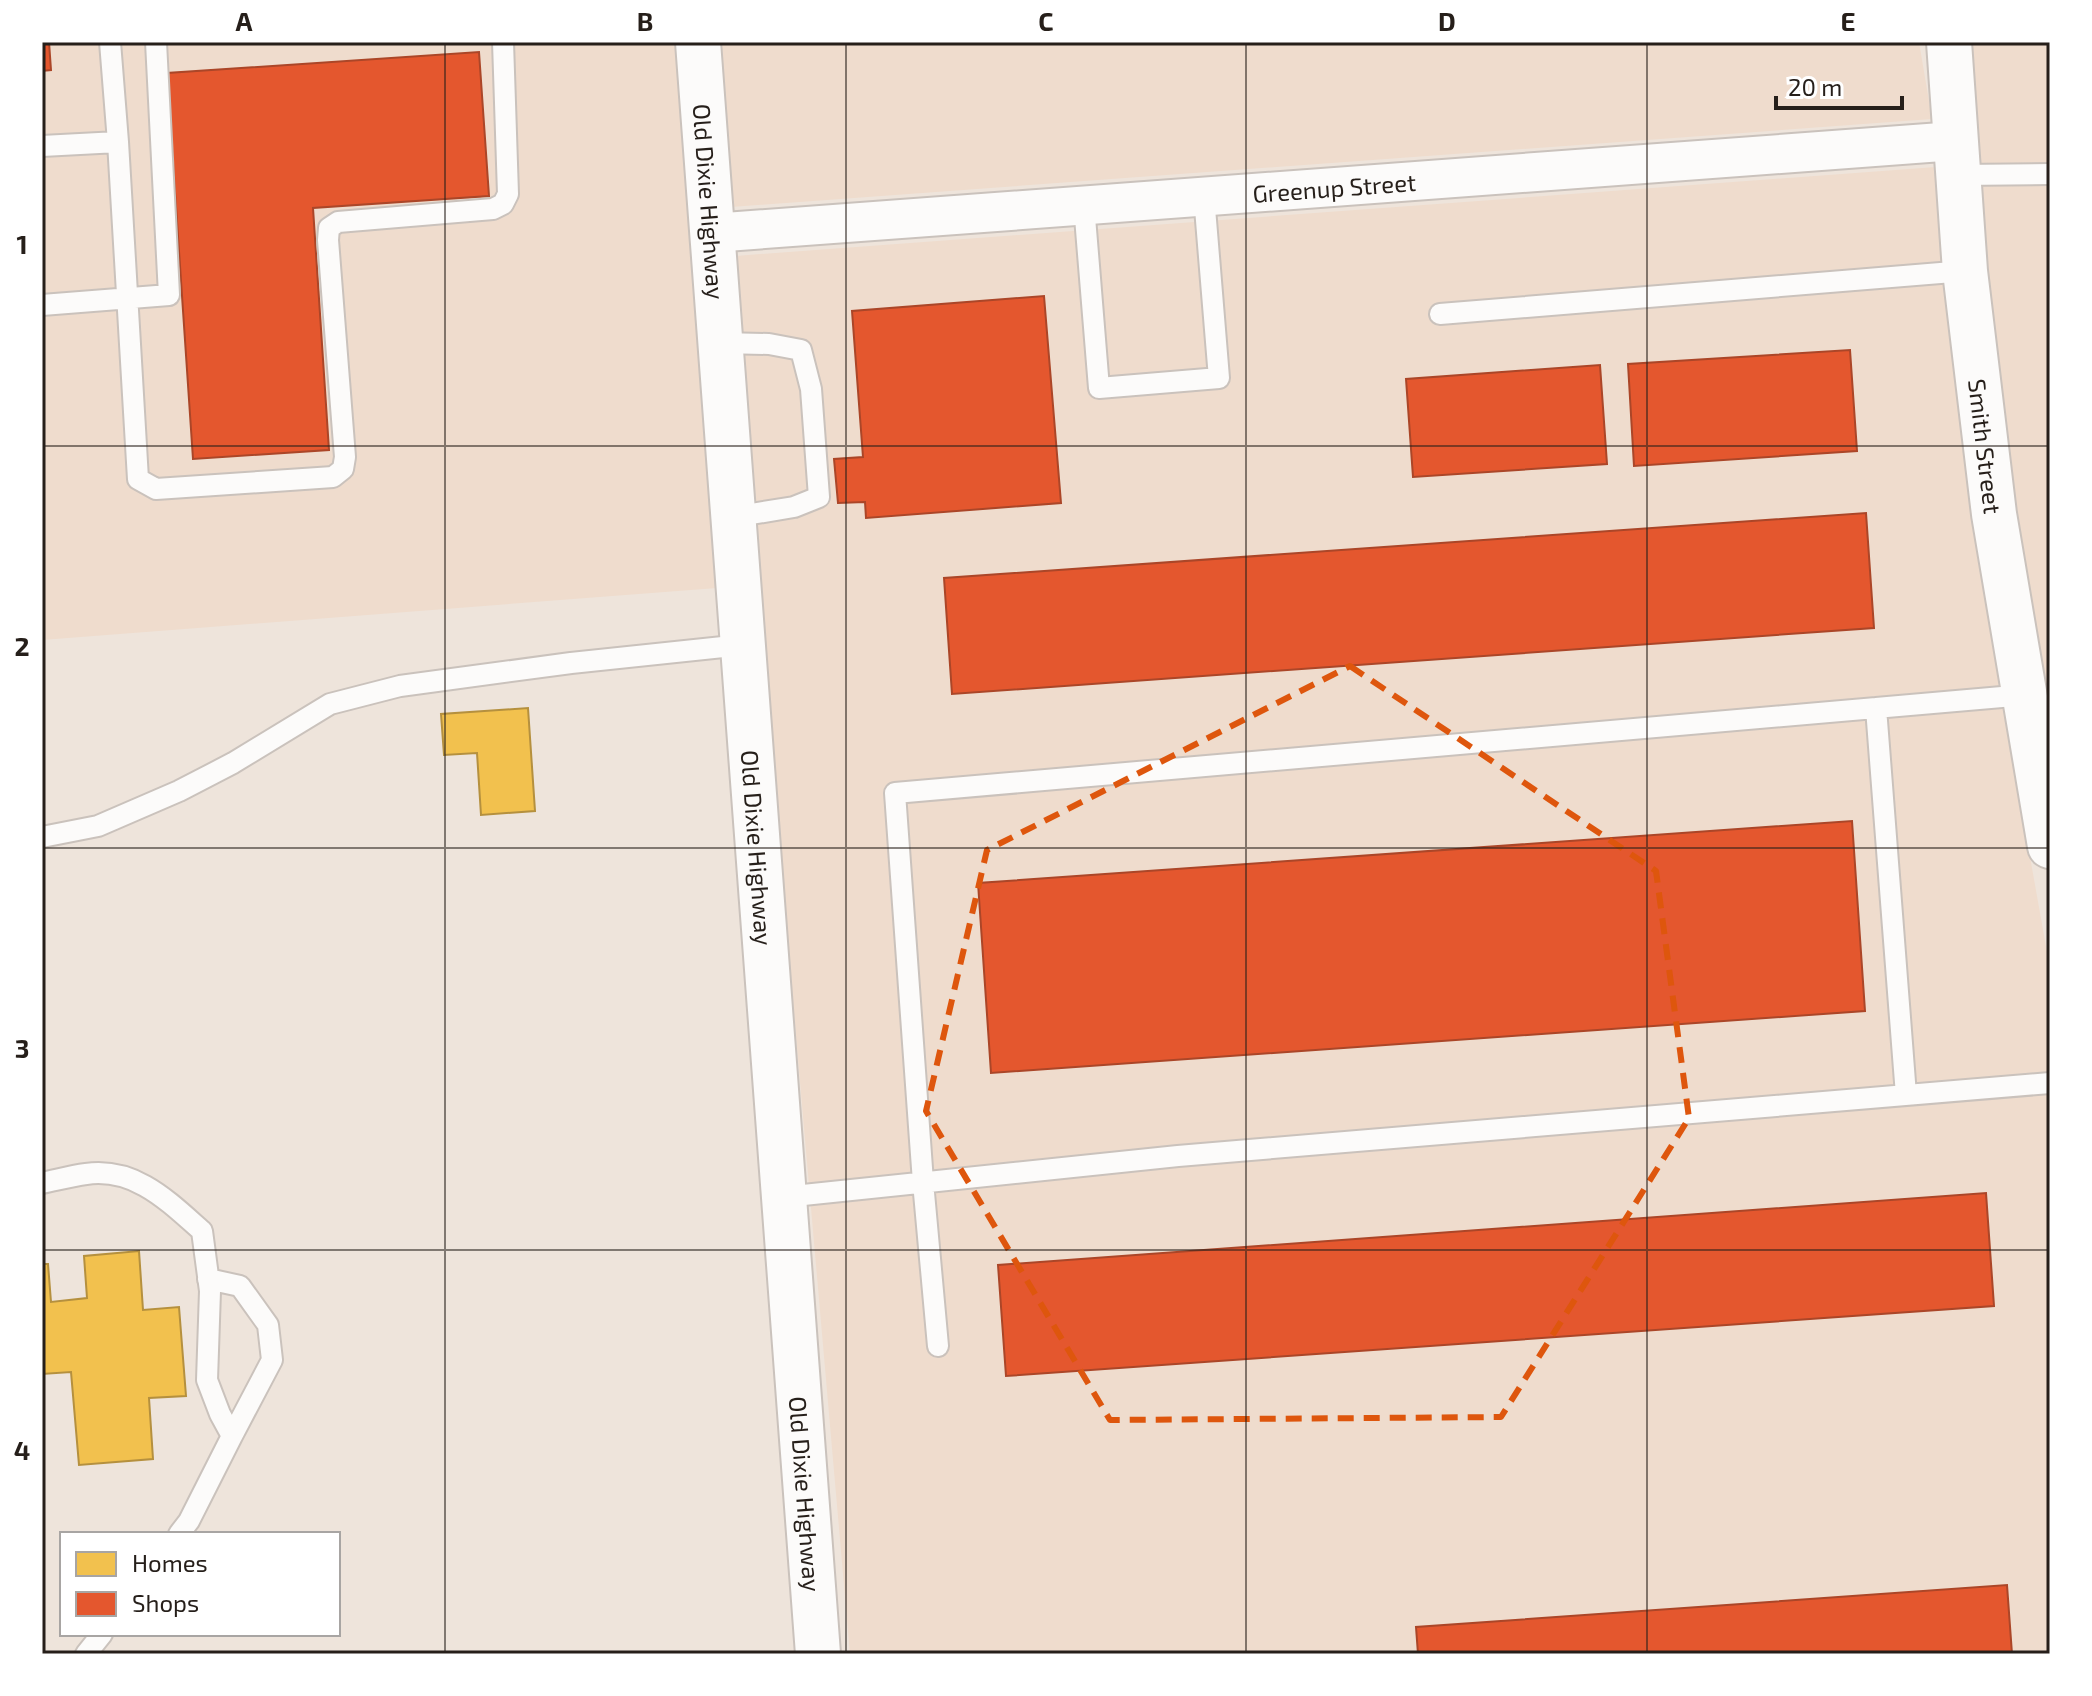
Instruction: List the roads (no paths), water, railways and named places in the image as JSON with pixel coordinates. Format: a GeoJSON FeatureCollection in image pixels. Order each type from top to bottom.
{"type":"FeatureCollection","features":[{"type":"Feature","properties":{"kind":"street","name":"Old Dixie Highway"},"geometry":{"type":"LineString","coordinates":[[698,42],[818,1654]]}},
{"type":"Feature","properties":{"kind":"street","name":"Smith Street"},"geometry":{"type":"LineString","coordinates":[[1949,42],[1965,271],[1994,514],[2050,846]]}},
{"type":"Feature","properties":{"kind":"street","name":"Greenup Street"},"geometry":{"type":"LineString","coordinates":[[712,233],[1204,196],[1956,158]]}},
{"type":"Feature","properties":{"kind":"lane"},"geometry":{"type":"LineString","coordinates":[[110,42],[138,479],[156,489],[333,477],[343,469],[345,457],[329,228],[338,222],[493,209],[503,204],[508,194],[503,42]]}},
{"type":"Feature","properties":{"kind":"lane"},"geometry":{"type":"LineString","coordinates":[[42,305],[169,295],[156,42]]}},
{"type":"Feature","properties":{"kind":"lane"},"geometry":{"type":"LineString","coordinates":[[42,146],[118,142]]}},
{"type":"Feature","properties":{"kind":"lane"},"geometry":{"type":"LineString","coordinates":[[1956,158],[2050,174]]}},
{"type":"Feature","properties":{"kind":"lane"},"geometry":{"type":"LineString","coordinates":[[1084,205],[1099,388],[1219,378],[1204,196]]}},
{"type":"Feature","properties":{"kind":"lane"},"geometry":{"type":"LineString","coordinates":[[1440,314],[1965,271]]}},
{"type":"Feature","properties":{"kind":"lane"},"geometry":{"type":"LineString","coordinates":[[720,343],[769,344],[801,350],[811,389],[819,497],[794,507],[733,517]]}},
{"type":"Feature","properties":{"kind":"lane"},"geometry":{"type":"LineString","coordinates":[[42,837],[98,826],[179,791],[233,763],[330,704],[400,686],[571,663],[742,645]]}},
{"type":"Feature","properties":{"kind":"lane"},"geometry":{"type":"LineString","coordinates":[[938,1346],[895,793],[2025,695]]}},
{"type":"Feature","properties":{"kind":"lane"},"geometry":{"type":"LineString","coordinates":[[1876,708],[1906,1095]]}},
{"type":"Feature","properties":{"kind":"lane"},"geometry":{"type":"LineString","coordinates":[[784,1197],[1178,1156],[2050,1083]]}},
{"type":"Feature","properties":{"kind":"lane"},"geometry":{"type":"LineString","coordinates":[[42,1183],[90,1173],[129,1177],[164,1198],[202,1231],[210,1291],[207,1380],[232,1436]]}},
{"type":"Feature","properties":{"kind":"lane"},"geometry":{"type":"LineString","coordinates":[[181,1532],[272,1360],[268,1325],[240,1286],[208,1279]]}},
{"type":"Feature","properties":{"kind":"lane"},"geometry":{"type":"LineString","coordinates":[[86,1654],[100,1636]]}}]}
